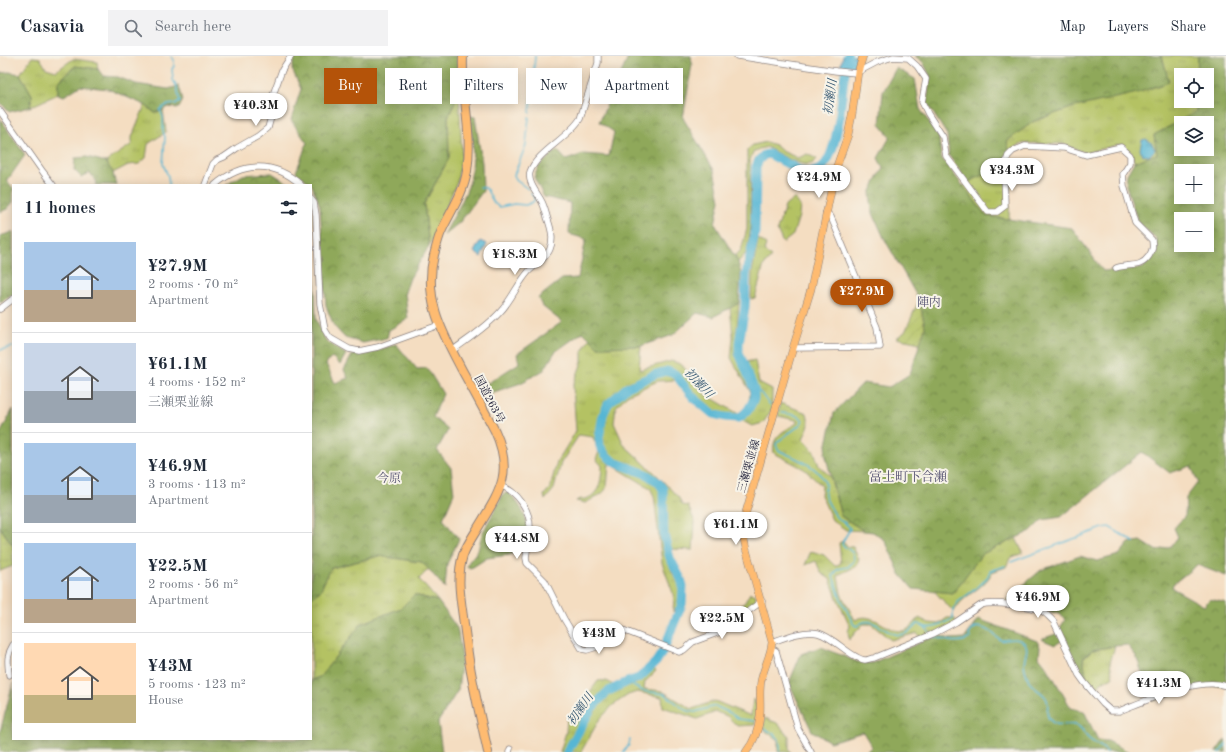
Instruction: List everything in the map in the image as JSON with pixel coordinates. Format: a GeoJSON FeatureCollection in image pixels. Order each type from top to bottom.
{"type":"FeatureCollection","features":[{"type":"Feature","properties":{"kind":"highway","name":"国道263号"},"geometry":{"type":"LineString","coordinates":[[463,56],[463,79],[469,150],[467,172],[462,190],[441,233],[430,275],[432,296],[439,325],[501,445],[504,461],[501,486],[464,553],[460,564],[459,578],[471,671],[488,752]]}},
{"type":"Feature","properties":{"kind":"main road","name":"三瀬栗並線"},"geometry":{"type":"LineString","coordinates":[[772,645],[762,602],[746,549],[743,534],[744,519],[811,289],[819,256],[826,212],[835,171],[851,122],[857,72],[864,56]]}},
{"type":"Feature","properties":{"kind":"main road"},"geometry":{"type":"LineString","coordinates":[[746,752],[752,745],[758,729],[761,681],[772,645]]}},
{"type":"Feature","properties":{"kind":"street"},"geometry":{"type":"LineString","coordinates":[[205,184],[211,168],[217,160],[258,136],[268,128],[271,117],[270,103],[282,70],[291,56]]}},
{"type":"Feature","properties":{"kind":"street"},"geometry":{"type":"LineString","coordinates":[[452,351],[478,333],[502,310],[529,271],[550,250],[552,234],[542,203],[529,178],[530,172],[541,156],[576,126],[580,119],[598,63],[598,56]]}},
{"type":"Feature","properties":{"kind":"street"},"geometry":{"type":"LineString","coordinates":[[737,56],[836,71],[857,72],[877,62],[893,57],[908,58],[917,66],[926,79],[922,102],[943,137],[946,156],[988,212],[997,212],[1005,206],[1004,168],[1008,156],[1013,151],[1025,146],[1056,147],[1086,155],[1121,147],[1130,155],[1130,163],[1123,174],[1124,186],[1128,201],[1135,223],[1152,240],[1153,249],[1145,262],[1116,268]]}},
{"type":"Feature","properties":{"kind":"street"},"geometry":{"type":"LineString","coordinates":[[0,111],[52,184]]}},
{"type":"Feature","properties":{"kind":"street"},"geometry":{"type":"LineString","coordinates":[[217,184],[239,171],[251,167],[262,166],[273,168],[282,172],[300,184]]}},
{"type":"Feature","properties":{"kind":"street"},"geometry":{"type":"LineString","coordinates":[[312,200],[314,203],[316,215],[320,304],[325,330],[330,338],[349,349],[359,351],[378,347],[439,325]]}},
{"type":"Feature","properties":{"kind":"street"},"geometry":{"type":"LineString","coordinates":[[793,348],[880,347],[877,327],[831,217],[826,212]]}},
{"type":"Feature","properties":{"kind":"street"},"geometry":{"type":"LineString","coordinates":[[0,308],[12,300]]}},
{"type":"Feature","properties":{"kind":"street"},"geometry":{"type":"LineString","coordinates":[[501,486],[519,498],[528,512],[530,527],[526,558],[527,563],[545,581],[564,619],[582,649],[588,650],[598,646],[608,641],[615,633],[623,630],[680,652],[693,642],[720,632],[762,602]]}},
{"type":"Feature","properties":{"kind":"street"},"geometry":{"type":"LineString","coordinates":[[811,752],[798,729],[776,651],[772,645],[808,633],[818,633],[827,637],[859,658],[866,660],[933,634],[985,604],[1001,603],[1044,612],[1054,622],[1079,675],[1098,698],[1112,711],[1119,711],[1168,693],[1196,685],[1221,684],[1226,686]]}},
{"type":"Feature","properties":{"kind":"street"},"geometry":{"type":"LineString","coordinates":[[9,675],[7,659],[12,646]]}},
{"type":"Feature","properties":{"kind":"green space"},"geometry":{"type":"Polygon","coordinates":[[[293,56],[459,56],[459,68],[450,68],[450,104],[454,104],[448,117],[449,158],[424,204],[429,246],[410,278],[405,292],[408,319],[389,330],[387,338],[363,343],[345,338],[334,326],[326,306],[320,206],[312,184],[296,172],[307,143],[291,120],[301,89],[292,69],[295,57],[293,56]]]}},
{"type":"Feature","properties":{"kind":"green space"},"geometry":{"type":"Polygon","coordinates":[[[626,56],[691,56],[692,64],[683,118],[714,170],[720,200],[715,224],[738,262],[741,274],[739,303],[713,317],[697,313],[673,335],[641,346],[598,347],[583,332],[555,352],[544,370],[521,383],[479,397],[474,385],[482,378],[488,383],[519,363],[517,354],[562,322],[542,306],[538,298],[562,279],[578,278],[586,239],[569,234],[570,203],[544,197],[534,177],[539,166],[557,150],[566,160],[583,154],[609,156],[614,132],[599,122],[607,104],[683,104],[683,68],[623,68],[628,58],[626,56]]]}},
{"type":"Feature","properties":{"kind":"green space"},"geometry":{"type":"Polygon","coordinates":[[[915,56],[1162,56],[1169,82],[1137,93],[1071,108],[1034,121],[1007,141],[1009,150],[999,168],[968,182],[949,156],[947,135],[927,103],[930,76],[923,62],[915,56]]]}},
{"type":"Feature","properties":{"kind":"green space"},"geometry":{"type":"Polygon","coordinates":[[[1162,56],[1198,56],[1197,68],[1174,68],[1174,108],[1196,108],[1196,112],[1189,116],[1174,116],[1174,124],[1154,135],[1157,154],[1134,162],[1132,153],[1121,144],[1085,153],[1064,144],[1024,143],[1009,150],[1007,141],[1034,121],[1071,108],[1169,82],[1162,56]]]}},
{"type":"Feature","properties":{"kind":"green space"},"geometry":{"type":"Polygon","coordinates":[[[1198,56],[1226,56],[1226,576],[1197,565],[1173,584],[1172,588],[1204,606],[1210,599],[1226,603],[1226,685],[1194,687],[1152,701],[1136,656],[1127,645],[1092,650],[1083,658],[1088,685],[1063,640],[1055,645],[1041,639],[1056,634],[1065,620],[1060,614],[1006,600],[1041,570],[1080,556],[1097,561],[1119,555],[1129,543],[1141,541],[1157,551],[1171,546],[1178,537],[1174,528],[1185,516],[1186,498],[1198,482],[1191,466],[1170,473],[1142,452],[1061,517],[1042,520],[1031,531],[982,554],[953,593],[913,589],[900,574],[885,540],[873,532],[864,531],[841,516],[825,453],[834,413],[863,383],[889,387],[910,374],[925,327],[919,300],[884,238],[872,211],[870,193],[883,168],[878,158],[890,137],[880,124],[883,92],[896,68],[915,79],[920,109],[939,137],[941,157],[986,216],[1072,228],[1103,271],[1143,268],[1155,251],[1156,238],[1138,223],[1126,185],[1127,174],[1134,162],[1157,154],[1154,135],[1174,124],[1174,156],[1214,156],[1214,116],[1189,116],[1196,112],[1196,108],[1214,108],[1214,68],[1197,68],[1198,56]]]}},
{"type":"Feature","properties":{"kind":"green space"},"geometry":{"type":"Polygon","coordinates":[[[32,57],[40,58],[46,68],[56,71],[73,59],[97,62],[98,69],[75,66],[58,82],[58,94],[30,107],[32,95],[20,74],[32,57]]]}},
{"type":"Feature","properties":{"kind":"green space"},"geometry":{"type":"Polygon","coordinates":[[[75,66],[98,69],[103,76],[118,77],[136,84],[168,89],[179,86],[183,100],[179,108],[167,107],[155,113],[145,105],[108,89],[80,86],[64,96],[58,94],[58,82],[75,66]]]}},
{"type":"Feature","properties":{"kind":"green space"},"geometry":{"type":"Polygon","coordinates":[[[9,72],[20,74],[32,95],[30,107],[9,112],[0,102],[0,73],[9,72]]]}},
{"type":"Feature","properties":{"kind":"green space"},"geometry":{"type":"Polygon","coordinates":[[[454,104],[460,104],[462,155],[457,182],[429,246],[424,204],[449,158],[448,117],[454,104]]]}},
{"type":"Feature","properties":{"kind":"green space"},"geometry":{"type":"Polygon","coordinates":[[[145,105],[155,113],[163,110],[166,132],[148,144],[146,158],[139,164],[128,165],[113,173],[106,162],[132,144],[132,137],[145,105]]]}},
{"type":"Feature","properties":{"kind":"green space"},"geometry":{"type":"Polygon","coordinates":[[[470,116],[475,117],[482,163],[483,191],[460,222],[444,235],[463,199],[468,187],[472,170],[473,152],[470,116]]]}},
{"type":"Feature","properties":{"kind":"green space"},"geometry":{"type":"Polygon","coordinates":[[[0,118],[25,155],[7,181],[12,187],[12,203],[7,209],[0,212],[0,118]]]}},
{"type":"Feature","properties":{"kind":"green space"},"geometry":{"type":"Polygon","coordinates":[[[766,142],[775,145],[782,151],[798,158],[807,154],[817,159],[812,164],[800,163],[788,159],[767,147],[753,152],[750,160],[751,226],[747,252],[738,262],[735,256],[741,250],[747,229],[747,150],[753,145],[766,142]]]}},
{"type":"Feature","properties":{"kind":"green space"},"geometry":{"type":"Polygon","coordinates":[[[87,157],[106,162],[113,173],[116,184],[96,184],[97,182],[90,173],[81,177],[74,170],[75,158],[87,157]]]}},
{"type":"Feature","properties":{"kind":"green space"},"geometry":{"type":"Polygon","coordinates":[[[1011,159],[1009,219],[986,216],[963,186],[968,182],[999,168],[1011,159]]]}},
{"type":"Feature","properties":{"kind":"green space"},"geometry":{"type":"Polygon","coordinates":[[[272,173],[289,184],[228,184],[243,175],[272,173]]]}},
{"type":"Feature","properties":{"kind":"green space"},"geometry":{"type":"Polygon","coordinates":[[[795,198],[800,206],[799,216],[793,235],[783,243],[777,230],[785,206],[795,198]]]}},
{"type":"Feature","properties":{"kind":"green space"},"geometry":{"type":"Polygon","coordinates":[[[312,212],[316,319],[326,341],[346,354],[340,365],[332,357],[326,364],[335,383],[348,378],[344,370],[352,355],[369,353],[396,344],[417,369],[427,368],[443,394],[433,417],[448,430],[437,450],[451,468],[454,493],[443,519],[459,539],[447,564],[445,588],[422,562],[379,556],[331,568],[320,591],[312,596],[312,212]]]}},
{"type":"Feature","properties":{"kind":"green space"},"geometry":{"type":"Polygon","coordinates":[[[12,232],[12,296],[0,302],[0,236],[12,232]]]}},
{"type":"Feature","properties":{"kind":"green space"},"geometry":{"type":"Polygon","coordinates":[[[758,239],[766,244],[764,251],[771,257],[764,265],[755,298],[751,299],[752,273],[758,239]]]}},
{"type":"Feature","properties":{"kind":"green space"},"geometry":{"type":"Polygon","coordinates":[[[919,300],[925,327],[920,343],[896,338],[905,332],[919,300]]]}},
{"type":"Feature","properties":{"kind":"green space"},"geometry":{"type":"Polygon","coordinates":[[[739,303],[735,355],[741,363],[755,360],[759,383],[772,390],[772,409],[763,423],[752,426],[739,419],[708,412],[677,380],[658,381],[627,395],[616,407],[614,423],[624,445],[658,476],[679,498],[682,505],[688,506],[695,522],[693,550],[671,549],[666,551],[672,572],[681,586],[679,604],[673,612],[674,596],[662,563],[654,496],[650,488],[609,463],[607,485],[604,492],[585,503],[576,501],[588,498],[596,492],[600,484],[602,466],[596,459],[599,452],[593,437],[579,435],[561,463],[554,489],[545,500],[544,495],[550,488],[557,462],[576,431],[573,386],[582,362],[582,351],[590,338],[598,347],[641,346],[639,370],[672,361],[682,365],[705,394],[737,413],[743,411],[749,402],[750,391],[731,358],[733,337],[730,308],[739,303]]]}},
{"type":"Feature","properties":{"kind":"green space"},"geometry":{"type":"Polygon","coordinates":[[[780,403],[807,413],[809,425],[803,439],[814,451],[819,466],[830,476],[841,516],[864,531],[846,530],[832,520],[821,495],[822,486],[804,469],[774,453],[774,442],[777,438],[797,423],[796,420],[778,416],[780,403]]]}},
{"type":"Feature","properties":{"kind":"green space"},"geometry":{"type":"Polygon","coordinates":[[[12,411],[12,545],[0,527],[0,434],[12,411]]]}},
{"type":"Feature","properties":{"kind":"green space"},"geometry":{"type":"Polygon","coordinates":[[[508,492],[524,513],[527,524],[527,531],[522,548],[509,555],[487,558],[470,568],[467,566],[468,563],[478,550],[482,534],[504,493],[508,492]]]}},
{"type":"Feature","properties":{"kind":"green space"},"geometry":{"type":"Polygon","coordinates":[[[0,527],[12,545],[12,566],[0,571],[0,527]]]}},
{"type":"Feature","properties":{"kind":"green space"},"geometry":{"type":"Polygon","coordinates":[[[1016,538],[1023,553],[1010,558],[1006,567],[992,572],[983,585],[966,597],[954,612],[934,591],[953,592],[982,554],[1016,538]]]}},
{"type":"Feature","properties":{"kind":"green space"},"geometry":{"type":"Polygon","coordinates":[[[843,541],[848,547],[853,547],[859,559],[857,566],[838,575],[841,594],[855,620],[862,617],[869,618],[895,630],[901,631],[908,629],[919,618],[929,623],[939,624],[947,618],[954,618],[957,624],[938,635],[922,641],[917,633],[891,640],[871,624],[863,624],[849,640],[848,631],[850,626],[830,579],[821,573],[816,561],[805,565],[811,551],[824,555],[835,566],[841,563],[839,543],[843,541]]]}},
{"type":"Feature","properties":{"kind":"green space"},"geometry":{"type":"Polygon","coordinates":[[[379,556],[422,562],[429,569],[419,579],[438,601],[414,595],[401,608],[361,624],[320,677],[312,680],[312,596],[320,591],[331,568],[379,556]]]}},
{"type":"Feature","properties":{"kind":"green space"},"geometry":{"type":"Polygon","coordinates":[[[750,593],[756,595],[755,603],[727,623],[727,618],[745,602],[750,593]]]}},
{"type":"Feature","properties":{"kind":"green space"},"geometry":{"type":"Polygon","coordinates":[[[414,595],[438,601],[457,628],[462,656],[458,690],[438,722],[442,752],[0,752],[0,732],[12,687],[12,740],[312,740],[312,680],[320,677],[361,624],[401,608],[414,595]]]}},
{"type":"Feature","properties":{"kind":"green space"},"geometry":{"type":"Polygon","coordinates":[[[978,619],[1037,641],[1040,647],[1039,657],[1047,667],[1071,708],[1084,711],[1098,740],[1108,741],[1129,752],[865,752],[872,747],[863,732],[830,742],[812,731],[789,683],[801,654],[821,647],[858,662],[872,663],[938,635],[950,639],[965,638],[978,619]]]}},
{"type":"Feature","properties":{"kind":"green space"},"geometry":{"type":"Polygon","coordinates":[[[1115,646],[1110,663],[1113,677],[1101,682],[1096,691],[1088,685],[1083,658],[1092,650],[1115,646]]]}},
{"type":"Feature","properties":{"kind":"green space"},"geometry":{"type":"Polygon","coordinates":[[[654,669],[656,671],[645,682],[644,689],[662,691],[692,709],[715,701],[751,716],[753,699],[757,704],[755,725],[737,726],[727,716],[716,712],[697,719],[663,707],[662,697],[637,692],[628,695],[613,705],[599,720],[581,752],[560,752],[566,732],[567,718],[574,713],[598,681],[609,682],[618,690],[637,683],[654,669]]]}},
{"type":"Feature","properties":{"kind":"green space"},"geometry":{"type":"Polygon","coordinates":[[[765,718],[777,723],[789,736],[789,749],[791,752],[778,752],[778,740],[763,729],[765,718]]]}},
{"type":"Feature","properties":{"kind":"green space"},"geometry":{"type":"Polygon","coordinates":[[[1225,739],[1226,752],[1216,752],[1225,739]]]}},
{"type":"Feature","properties":{"kind":"water"},"geometry":{"type":"Polygon","coordinates":[[[843,56],[857,56],[854,67],[840,68],[843,56]]]}},
{"type":"Feature","properties":{"kind":"water"},"geometry":{"type":"Polygon","coordinates":[[[1146,139],[1152,143],[1155,150],[1149,156],[1142,155],[1140,149],[1142,140],[1146,139]]]}},
{"type":"Feature","properties":{"kind":"water"},"geometry":{"type":"Polygon","coordinates":[[[480,241],[487,244],[481,257],[474,252],[480,241]]]}},
{"type":"Feature","properties":{"kind":"waterway"},"geometry":{"type":"LineString","coordinates":[[169,184],[168,176],[163,164],[165,137],[163,131],[163,117],[160,110],[163,107],[180,102],[177,87],[173,80],[172,69],[174,66],[174,60],[171,56]]}},
{"type":"Feature","properties":{"kind":"waterway"},"geometry":{"type":"LineString","coordinates":[[530,113],[535,56]]}},
{"type":"Feature","properties":{"kind":"waterway","name":"初瀬川"},"geometry":{"type":"LineString","coordinates":[[567,752],[591,709],[607,692],[639,678],[656,662],[663,651],[682,604],[683,586],[670,558],[664,535],[663,489],[658,482],[646,474],[614,462],[605,454],[600,446],[599,438],[603,415],[608,404],[626,388],[656,374],[667,371],[675,374],[693,397],[713,414],[739,418],[748,410],[754,399],[754,389],[739,353],[739,343],[745,307],[746,274],[755,234],[756,167],[759,160],[764,155],[769,154],[803,172],[815,171],[825,164],[833,148],[840,116],[843,83],[848,56]]}},
{"type":"Feature","properties":{"kind":"waterway"},"geometry":{"type":"LineString","coordinates":[[528,189],[517,181],[514,175],[526,145],[529,117]]}},
{"type":"Feature","properties":{"kind":"waterway"},"geometry":{"type":"LineString","coordinates":[[480,187],[486,188],[494,203],[499,207],[514,204],[526,205],[533,202],[535,199],[531,193]]}},
{"type":"Feature","properties":{"kind":"waterway"},"geometry":{"type":"LineString","coordinates":[[0,350],[12,347]]}},
{"type":"Feature","properties":{"kind":"waterway"},"geometry":{"type":"LineString","coordinates":[[754,389],[761,393],[770,405]]}},
{"type":"Feature","properties":{"kind":"waterway"},"geometry":{"type":"LineString","coordinates":[[782,413],[795,415],[801,418],[802,421],[800,425],[776,444],[778,450],[804,462],[820,474],[825,482],[825,496],[836,518],[849,526],[850,529],[842,544],[852,552],[854,561],[848,567],[838,569],[833,576],[840,597],[854,625],[857,626],[864,622],[871,622],[885,630],[900,635],[908,632],[917,624],[926,627],[940,625],[953,619],[953,610],[958,602],[979,586],[987,578],[990,571],[1005,566]]}},
{"type":"Feature","properties":{"kind":"waterway"},"geometry":{"type":"LineString","coordinates":[[1011,562],[1109,527],[1134,542]]}},
{"type":"Feature","properties":{"kind":"waterway"},"geometry":{"type":"LineString","coordinates":[[925,627],[930,633]]}},
{"type":"Feature","properties":{"kind":"waterway"},"geometry":{"type":"LineString","coordinates":[[932,636],[951,641],[961,641],[970,638],[969,634],[977,627],[988,630],[1001,640],[1014,639],[1023,642],[1027,647],[1024,667],[1031,684],[1046,697],[1048,703],[1047,715],[1050,720],[1053,723],[1060,725],[1071,724],[1078,726],[1083,730],[1088,738],[1107,752]]}},
{"type":"Feature","properties":{"kind":"waterway"},"geometry":{"type":"LineString","coordinates":[[627,682],[643,691],[665,694],[685,710],[695,712],[715,706],[739,719],[754,721]]}},
{"type":"Feature","properties":{"kind":"waterway"},"geometry":{"type":"LineString","coordinates":[[765,729],[773,733],[779,740],[780,752]]}},
{"type":"Feature","properties":{"kind":"waterway"},"geometry":{"type":"LineString","coordinates":[[623,752],[629,745],[630,739]]}},
{"type":"Feature","properties":{"kind":"waterway"},"geometry":{"type":"LineString","coordinates":[[1220,752],[1226,744]]}},
{"type":"Feature","properties":{"kind":"district","name":"陣内"},"geometry":{"type":"Point","coordinates":[929,302]}},
{"type":"Feature","properties":{"kind":"district","name":"富士町下合瀬"},"geometry":{"type":"Point","coordinates":[908,476]}},
{"type":"Feature","properties":{"kind":"district","name":"今原"},"geometry":{"type":"Point","coordinates":[389,478]}}]}
